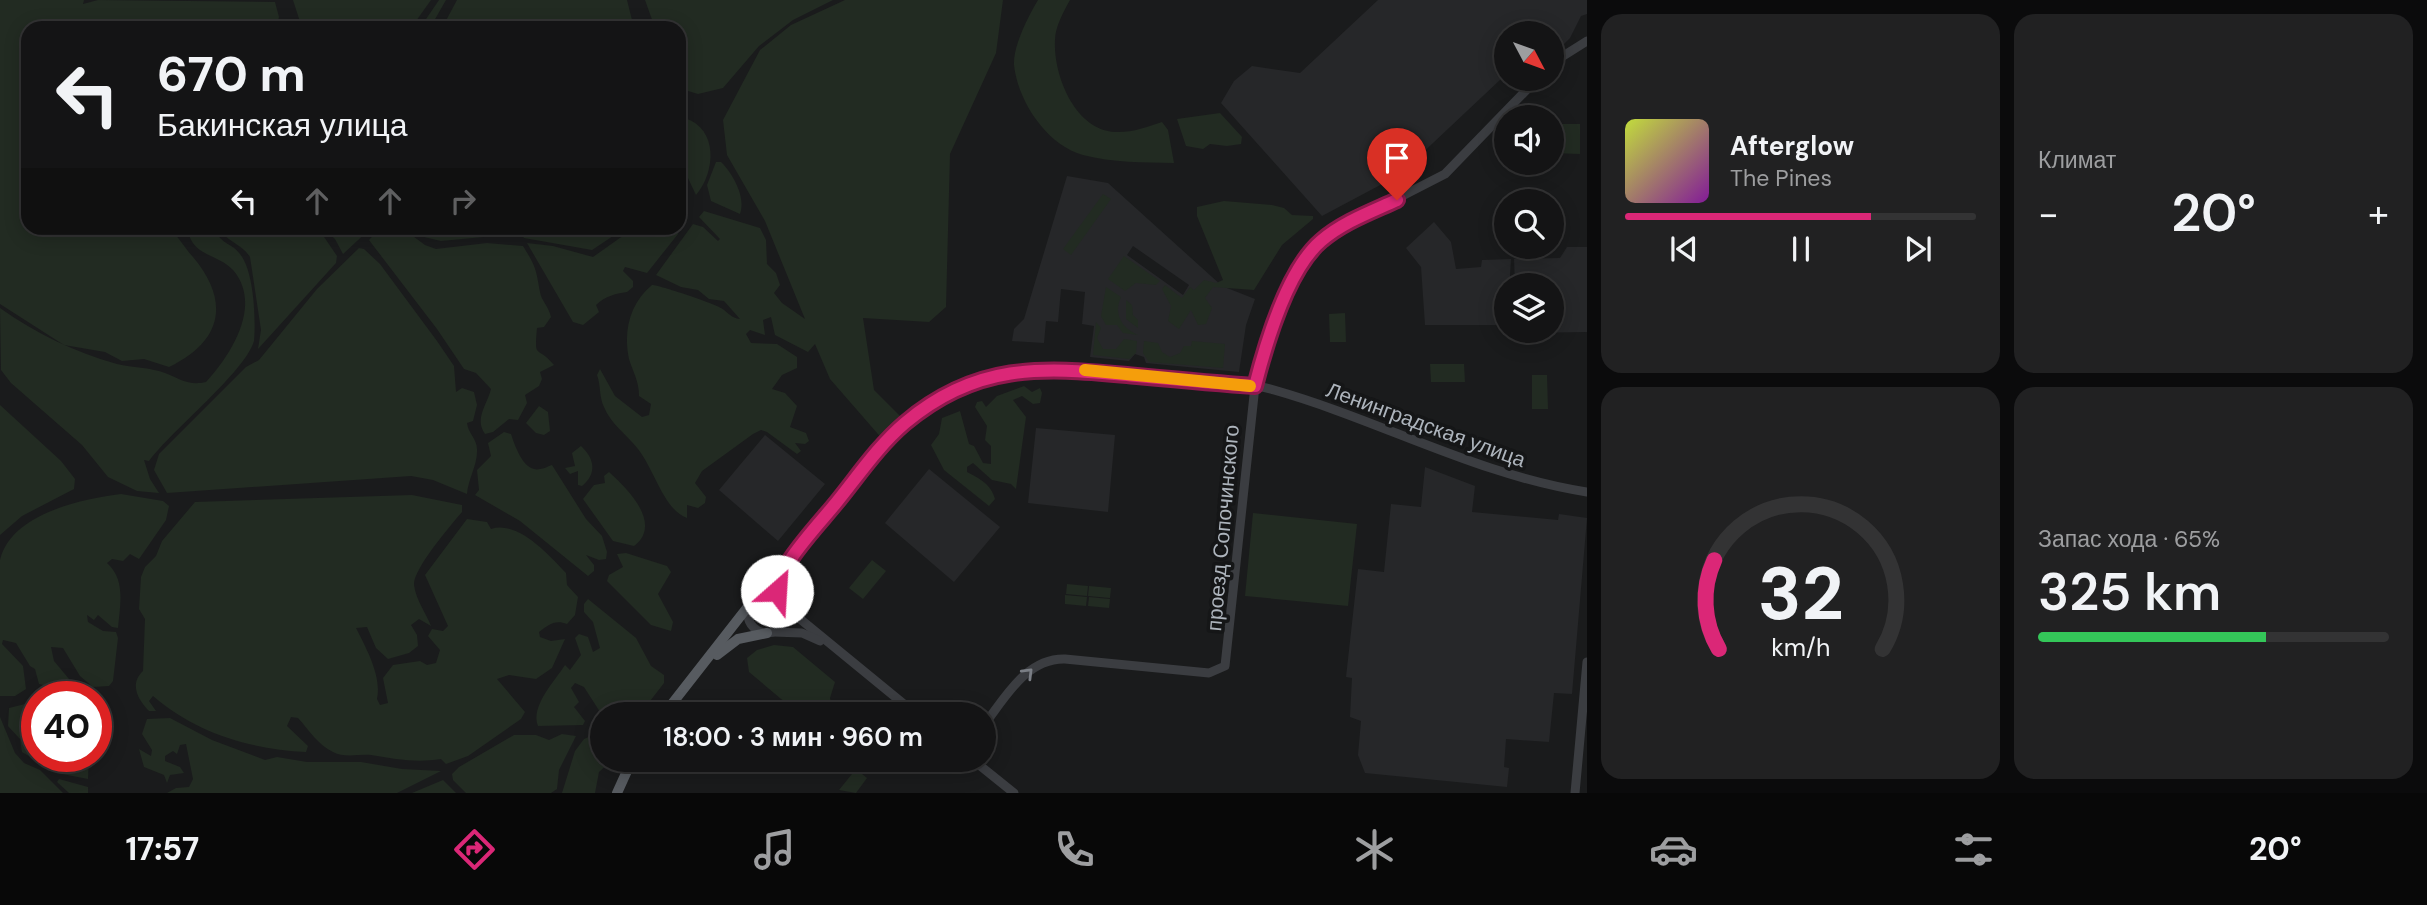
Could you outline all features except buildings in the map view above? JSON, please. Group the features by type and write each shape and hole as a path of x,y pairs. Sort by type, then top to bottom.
{"main road":[{"path":"674,702 752,601"},
{"path":"695,676 732,643 769,632"},
{"path":"617,793 627,772"}],"street":[{"path":"1564,55 1587,41"},
{"name":"проезд Сопочинского","path":"996,711 1030,670 1043,661 1065,659 1200,673 1219,671 1228,659 1255,386 1291,283 1314,247 1346,224 1438,179 1524,91"},
{"name":"Ленинградская улица","path":"810,535 883,444 906,422 953,391 995,376 1028,369 1062,368 1255,386 1283,392 1518,478 1587,492"},
{"path":"810,535 752,601 748,614 750,623 757,630 802,634 837,650"},
{"path":"769,632 785,620 783,603 777,591 779,579 810,535"},
{"path":"752,601 769,595 783,603 901,702"},
{"path":"1575,793 1587,662"},
{"path":"988,772 1014,793"}],"shaded area":[{"path":"0,0 84,0 83,4 98,0 275,2 278,21 21,21 21,235 176,235 205,273 216,304 215,319 201,345 169,367 144,359 122,361 105,352 64,345 0,304"},
{"path":"293,0 431,0 416,21 300,21"},
{"path":"439,0 446,0 434,21 425,21"},
{"path":"457,0 627,0 632,21 446,21"},
{"path":"645,0 833,0 793,20 759,46 723,88 698,94 688,91 686,93 686,21 652,21"},
{"path":"845,0 1003,0 996,53 950,154 946,307 929,322 863,318 874,390 904,420 884,441 830,379 815,344 808,352 775,335 771,317 763,320 765,335 750,330 746,334 751,343 777,344 797,357 797,368 782,375 772,389 785,393 797,406 790,427 806,433 809,441 805,444 795,443 801,451 797,454 767,432 761,430 753,434 702,471 695,483 706,497 705,503 698,508 687,505 687,518 672,507 644,457 607,413 601,399 597,375 600,369 615,396 642,417 649,415 651,404 639,396 629,359 627,338 633,309 652,285 709,303 740,319 724,301 709,299 698,290 681,287 656,275 693,224 703,227 718,241 720,239 699,217 704,211 760,228 766,240 767,264 776,273 780,285 774,293 782,303 805,319 765,221 727,155 723,120 760,50 791,25"},
{"path":"1038,0 1070,0 1056,30 1055,54 1063,84 1078,111 1088,122 1115,132 1133,131 1162,122 1168,130 1174,163 1094,158 1070,150 1046,132 1021,93 1014,65 1019,41"},
{"path":"1378,0 1587,0 1587,14 1581,16 1564,44 1564,21 1494,21 1494,86 1399,175 1322,216 1221,103 1234,81 1252,66 1300,73"},
{"path":"1220,113 1242,137 1241,144 1210,144 1203,149 1186,146 1177,119"},
{"path":"686,118 696,123 703,131 710,152 707,174 696,195 686,174"},
{"path":"1564,124 1580,124 1580,154 1564,153"},
{"path":"716,162 721,162 734,179 741,200 740,214 711,201 707,185"},
{"path":"1067,176 1108,183 1222,286 1255,299 1246,325 1239,372 1146,363 1144,357 1135,354 1129,361 1090,357 1094,326 1082,324 1085,292 1061,289 1058,322 1046,321 1044,343 1012,341 1014,329 1024,319","holes":["1133,246 1189,285 1183,295 1127,255"]},
{"path":"1103,194 1111,199 1071,255 1063,249"},
{"path":"1224,201 1272,205 1284,208 1292,215 1313,216 1313,219 1282,245 1254,290 1213,287 1205,298 1212,308 1206,324 1198,325 1191,310 1179,329 1168,321 1171,306 1162,289 1165,285 1182,298 1190,287 1194,290 1204,280 1216,283 1223,280 1197,216 1197,207"},
{"path":"1434,222 1451,242 1456,269 1481,267 1482,260 1511,259 1510,273 1494,273 1494,325 1425,325 1421,267 1406,248"},
{"path":"219,235 237,250 245,262 253,296 254,341 248,354 223,384 149,461 144,460 150,479 159,493 137,491 108,477 82,445 11,383 1,370 0,308 42,334 86,354 117,364 159,371 180,380 206,382 225,358 240,329 245,298 233,270 199,249 190,237"},
{"path":"323,235 337,256 336,263 258,349 261,330 250,257 225,236"},
{"path":"331,235 363,235 343,254"},
{"path":"374,235 411,235 436,249 487,243 523,246 535,268 541,295 551,317 544,327 537,328 537,349 554,365 540,372 542,379 539,386 525,395 527,403 518,420 509,419 493,432 485,434 481,417 491,389 476,373 464,369 369,240"},
{"path":"422,235 504,235 441,241"},
{"path":"522,235 614,235 592,250 524,238"},
{"path":"624,235 677,235 647,273 625,267 623,271 633,281 633,287 627,292 599,302 596,305 599,312 583,325 573,322 527,243 553,246 593,257"},
{"path":"1567,247 1587,247 1587,332 1564,332 1564,273 1515,273 1514,259 1564,259"},
{"path":"359,248 364,249 380,264 454,366 456,392 462,388 474,392 477,405 473,421 467,423 477,445 477,455 467,494 433,480 411,476 167,493 154,470 159,454 246,367 259,360 317,289"},
{"path":"1124,256 1160,281 1156,285 1136,283 1125,291 1108,279"},
{"path":"1106,287 1121,297 1118,309 1120,320 1138,335 1123,333 1117,325 1106,325 1101,316"},
{"path":"1126,300 1132,305 1138,328 1126,319"},
{"path":"1345,313 1346,342 1330,342 1329,314"},
{"path":"1096,322 1101,328 1097,338 1103,349 1116,349 1124,339 1137,341 1136,353 1129,359 1093,355"},
{"path":"1144,341 1158,343 1162,352 1170,357 1180,353 1184,346 1191,346 1192,341 1225,344 1223,368 1149,362 1143,353"},
{"path":"1430,364 1464,364 1465,382 1431,382"},
{"path":"1532,375 1547,375 1548,409 1532,409"},
{"path":"1024,386 1032,392 1040,388 1042,393 1040,403 1033,404 1022,396 1013,400 1026,417 1016,489 1011,484 992,480 973,463 967,467 967,472 991,489 995,499 989,506 944,470 931,445 939,434 942,418 960,411 969,444 974,446 983,463 991,464 991,446 985,440 987,426 975,407 977,402 982,401 986,407 997,396"},
{"path":"0,405 61,461 75,479 74,489 22,516 0,535"},
{"path":"539,406 548,412 550,431 544,435 536,433 526,423"},
{"path":"1036,428 1115,435 1108,512 1028,503"},
{"path":"504,432 511,434 521,458 529,467 540,469 552,465 586,519 602,536 607,552 606,559 599,560 586,555 594,565 594,571 588,576 520,521 475,495 479,490 477,470 491,456 488,443"},
{"path":"765,435 825,484 778,541 719,490"},
{"path":"581,446 589,456 592,466 590,477 582,486 578,485 578,471 570,474 565,468 575,466 572,453"},
{"path":"1425,467 1475,486 1472,512 1558,520 1559,514 1587,518 1572,694 1554,693 1549,742 1506,739 1504,767 1509,768 1507,787 1365,773 1358,755 1361,721 1350,717 1352,678 1346,677 1358,569 1384,572 1391,504 1421,507"},
{"path":"929,469 1000,527 954,582 885,523"},
{"path":"609,472 633,497 644,517 642,537 634,546 613,541 583,499 594,485 605,483 604,476"},
{"path":"121,494 163,501 169,506 166,520 139,559 130,554 123,561 112,559 107,563 119,585 118,628 112,627 98,615 94,620 87,615 88,622 103,631 116,632 118,638 113,681 86,681 63,648 51,647 54,661 71,681 38,681 35,669 30,666 16,643 3,640 2,644 23,666 25,681 21,681 21,692 15,696 0,696 0,560 7,544 33,520 87,500"},
{"path":"412,495 462,505 462,512 434,547 415,578 417,596 431,626 419,619 411,625 417,635 418,646 409,653 388,659 376,648 367,627 356,628 375,672 377,699 380,705 388,703 383,678 393,665 420,661 427,665 436,663 440,650 428,636 432,629 443,631 448,626 425,575 467,519 487,522 491,529 512,530 532,541 566,573 567,585 578,597 575,615 567,624 555,622 539,632 540,637 551,641 565,639 552,668 536,679 509,675 497,679 525,712 521,719 468,756 446,764 441,759 414,761 337,754 318,741 298,718 291,717 287,726 308,746 306,752 264,747 224,737 187,720 153,696 149,701 156,711 149,711 145,707 136,686 136,681 143,671 145,619 139,609 141,577 145,567 156,556 162,541 195,502"},
{"path":"1253,513 1357,524 1348,606 1245,596"},
{"path":"626,553 667,566 671,572 658,594 673,622 671,631 651,625 607,581 609,575 623,567 617,554"},
{"path":"872,560 886,571 863,599 849,588"},
{"path":"1067,584 1088,586 1087,596 1066,594"},
{"path":"1089,586 1111,588 1110,598 1088,596"},
{"path":"1065,595 1087,597 1086,606 1065,604"},
{"path":"1089,597 1110,599 1109,608 1088,606"},
{"path":"588,599 636,638 651,666 664,675 664,683 649,702 594,702 584,687 575,683 571,688 579,702 574,707 585,721 583,725 538,726 536,718 540,702 565,665 570,670 581,655 575,638 579,634 588,637 593,652 600,648 593,622 584,612 584,604"},
{"path":"767,604 774,607 777,614 774,621 767,624 760,621 757,614 760,607"},
{"path":"774,645 793,647 835,682 831,702 785,702 749,672 747,658 757,650"},
{"path":"21,705 21,746 20,739 8,726 9,708"},
{"path":"0,717 15,753 21,760 21,772 42,772 63,793 0,793"},
{"path":"170,718 212,740 265,760 277,757 307,762 361,762 402,769 441,771 397,793 167,793 176,788 189,787 193,779 186,744 180,745 177,754 173,751 165,756 165,761 180,767 184,773 170,775 167,783 164,775 144,767 139,749 151,756 152,750 142,734 147,719"},
{"path":"562,734 576,736 559,770 557,789 551,793 466,793 453,780 452,774 459,767 514,735 536,735 549,740"},
{"path":"590,736 590,772 599,772 595,793 562,793 575,751 584,739"},
{"path":"88,772 88,779 57,773"},
{"path":"854,772 860,772 867,778 856,793 839,790"},
{"path":"59,779 88,787 88,793 69,793 57,782"},
{"path":"443,780 456,793 412,793"}],"slow traffic":[{"path":"1085,370 1250,386"}],"route":[{"path":"777,591 779,579 810,535 883,444 906,422 953,391 995,376 1046,368 1255,386 1295,272 1301,263 1330,233 1397,200"}]}
